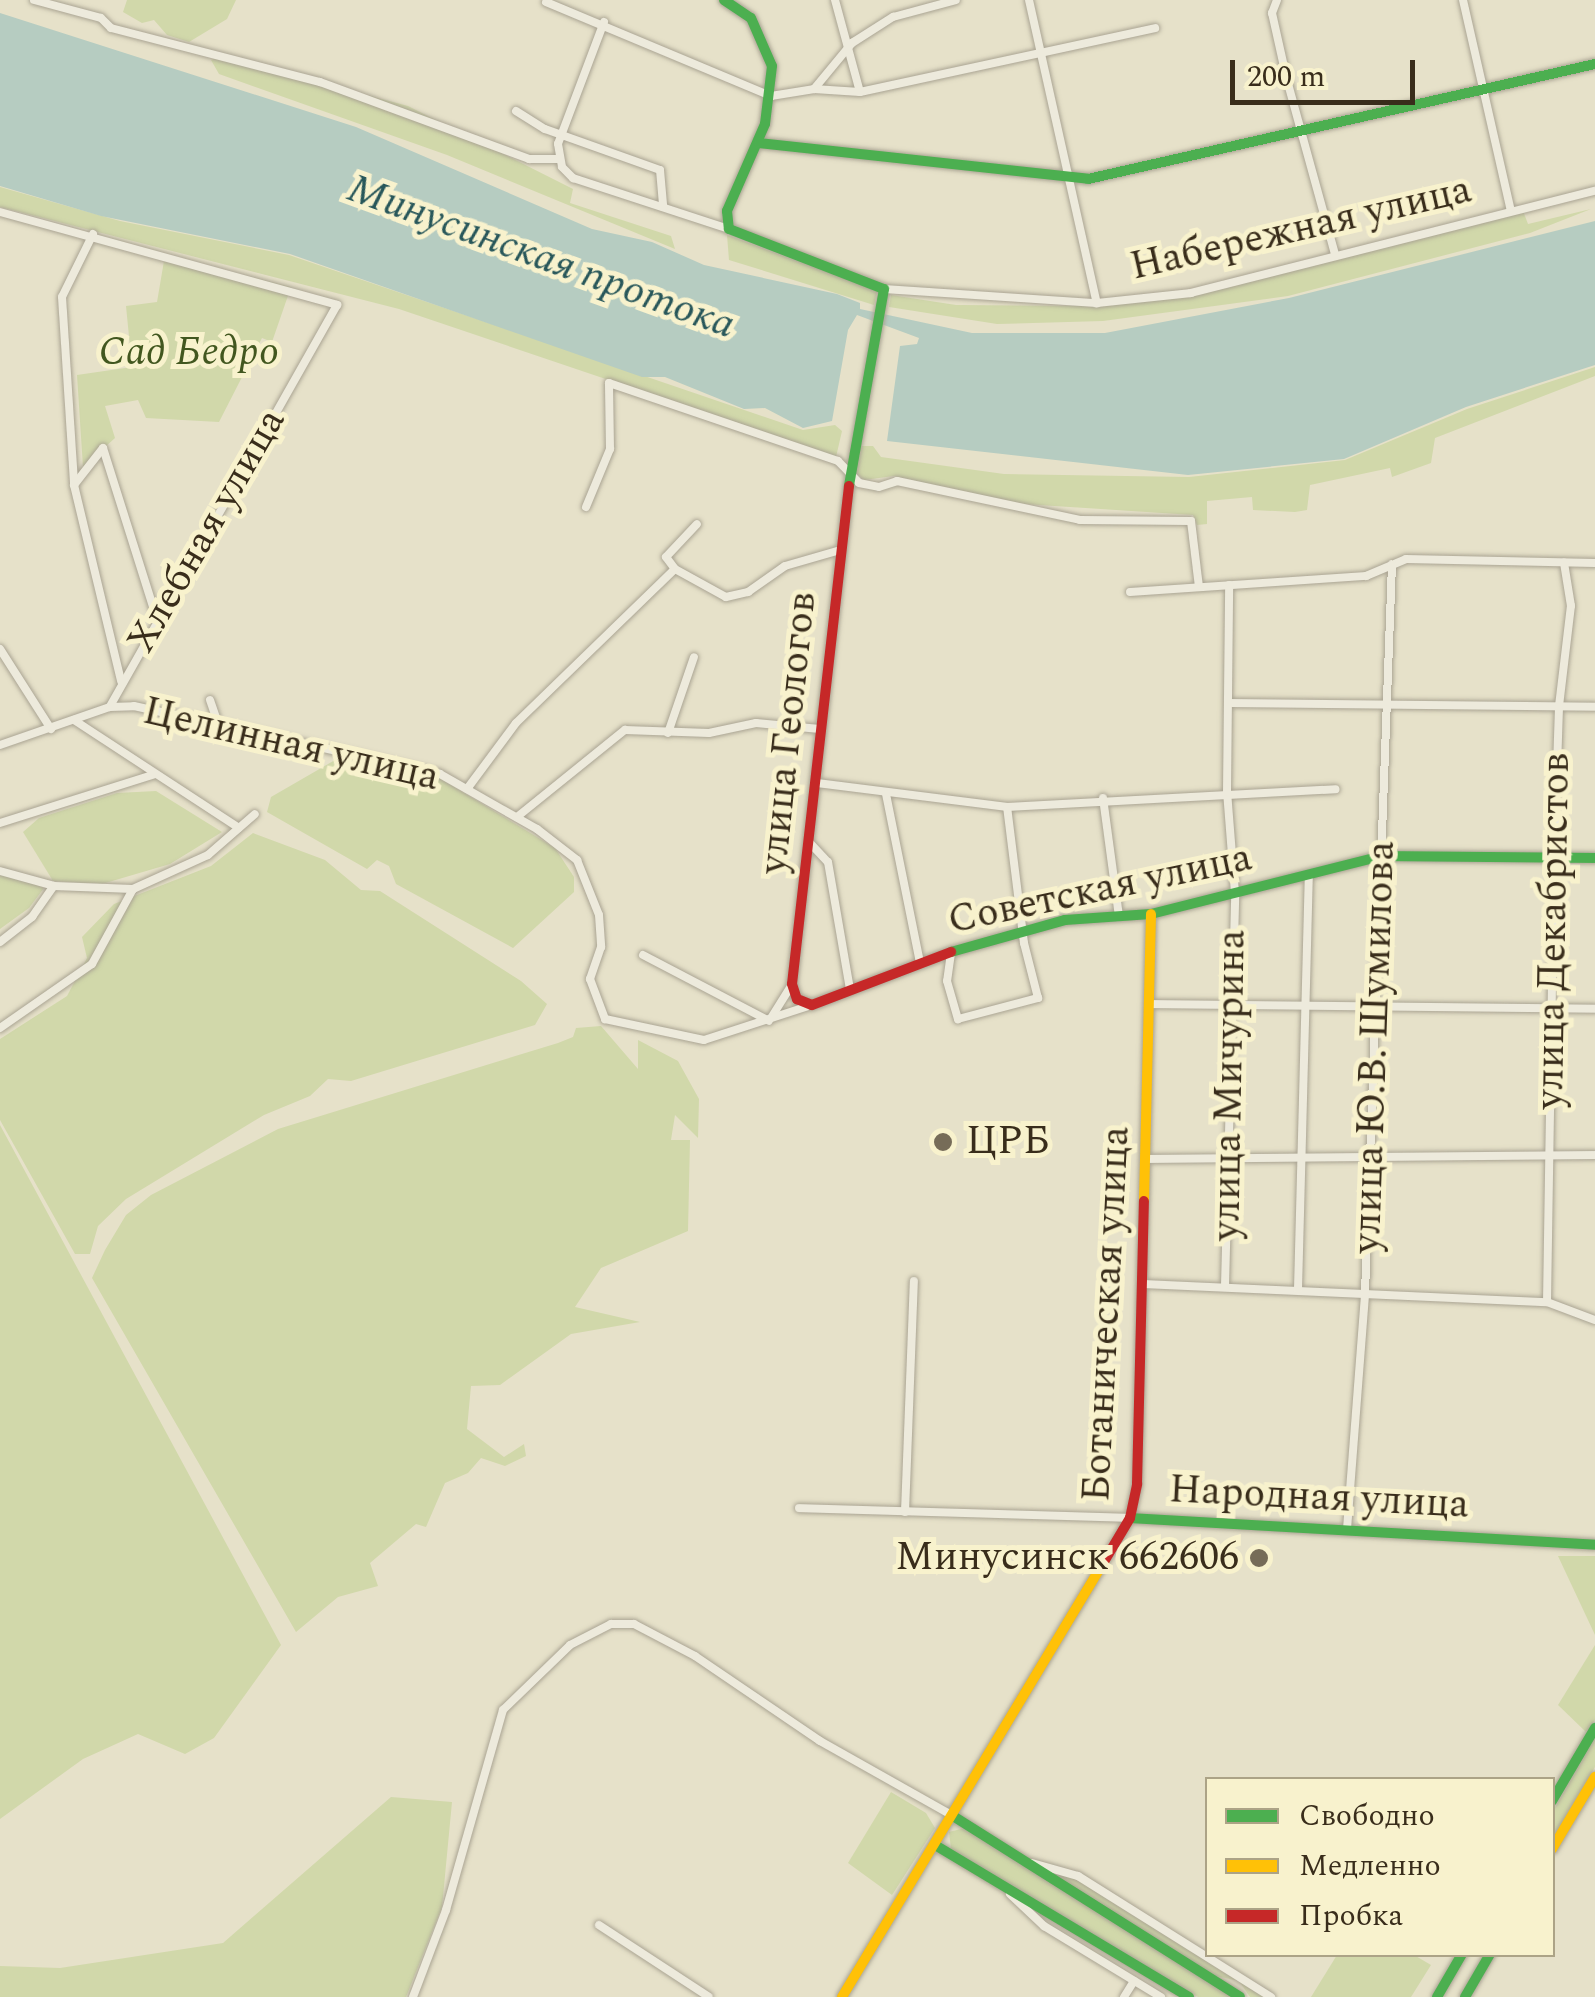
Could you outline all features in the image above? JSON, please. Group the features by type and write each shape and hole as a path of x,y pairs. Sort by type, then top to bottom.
{"street":[{"path":"34,0 320,82 529,159 559,159"},
{"path":"604,22 563,132 559,159 573,178 729,229 727,211 758,143 772,96 768,51 751,18 724,0"},
{"path":"835,0 860,92"},
{"path":"814,88 847,49 893,17 956,0"},
{"path":"1029,0 1097,303"},
{"path":"1277,0 1272,14 1335,254"},
{"path":"1463,0 1511,212"},
{"path":"546,2 604,22 772,96 814,88 860,92 1040,49 1155,28"},
{"path":"758,143 1071,180 1595,64"},
{"path":"516,111 660,170 663,206"},
{"name":"Набережная улица","path":"729,229 883,295 1097,303 1191,294 1335,254 1595,191"},
{"path":"0,212 92,234 62,297 74,485 121,681"},
{"name":"Хлебная улица","path":"92,234 337,305 121,681 110,707"},
{"name":"улица Геологов","path":"792,984 823,729 847,471 883,295"},
{"path":"586,508 610,449 609,383 838,461 869,485 897,481 1080,520 1191,521 1199,587"},
{"path":"74,485 103,448 157,619"},
{"path":"696,524 666,557 675,569 726,597 748,592 800,560 837,551"},
{"path":"1130,592 1366,576 1406,559 1595,563"},
{"name":"улица Декабристов","path":"1547,1302 1559,706 1571,606 1564,563"},
{"name":"улица Ю.В. Шумилова","path":"1347,1528 1366,1292 1392,565"},
{"path":"467,789 516,723 675,569"},
{"name":"улица Мичурина","path":"1225,1286 1235,893 1226,792 1232,702 1230,585"},
{"path":"0,649 34,692 50,728"},
{"path":"668,733 694,658"},
{"path":"210,700 218,723"},
{"path":"1232,702 1595,707"},
{"name":"Целинная улица","path":"0,745 110,707 218,723 421,769 467,789 562,846 590,885 601,948 590,979 606,1018"},
{"path":"74,720 239,828"},
{"path":"516,817 625,730 668,733 756,723 823,729"},
{"path":"0,823 155,774"},
{"path":"817,783 1007,806 1103,798 1336,789"},
{"path":"886,794 920,962"},
{"path":"1103,798 1119,917"},
{"path":"950,953 947,981 958,1019 1038,998 1007,806"},
{"path":"0,871 54,886 133,889 175,874 255,814"},
{"path":"810,843 828,862 850,990"},
{"name":"Советская улица","path":"606,1018 704,1040 769,1021 920,962 1065,920 1151,914 1382,856 1595,858"},
{"path":"1298,1289 1309,875"},
{"path":"0,942 32,918 54,886"},
{"path":"0,1028 92,964 133,889"},
{"name":"Ботаническая улица","path":"842,1997 1130,1518 1142,1284 1151,914"},
{"path":"643,956 769,1021 792,984"},
{"path":"792,984 797,999 812,1005"},
{"path":"1148,1004 1595,1009"},
{"path":"1146,1158 1595,1155"},
{"path":"905,1512 914,1280"},
{"path":"1142,1284 1547,1302 1595,1320"},
{"name":"Народная улица","path":"799,1508 1347,1528 1595,1545"},
{"path":"413,1997 446,1910 504,1710 570,1645 611,1624 634,1624 696,1656 820,1741 953,1816 1240,1997"},
{"path":"1555,1796 1595,1728"},
{"path":"1555,1844 1595,1777"},
{"path":"935,1845 1189,1997"},
{"path":"1023,1860 1078,1876 1205,1956"},
{"path":"996,1881 1044,1926 1162,1997"},
{"path":"599,1926 708,1997"},
{"path":"1207,1957 1271,1997"},
{"path":"1437,1997 1460,1957"},
{"path":"1466,1997 1488,1957"},
{"path":"1124,1997 1134,1980"}],"green space":[{"path":"127,0 236,0 227,19 189,42 167,35 154,20 142,23 123,12"},
{"path":"221,56 408,106 573,189 570,203 671,236 675,249 447,155 219,74 211,60"},
{"path":"0,187 120,221 289,255 803,430 835,425 842,431 836,457 399,309 0,207"},
{"path":"1591,209 1530,233 1288,296 1103,321 997,324 889,307 891,295 956,305 1097,306 1192,295 1523,211 1528,224"},
{"path":"727,235 877,291 874,305 729,260"},
{"name":"Сад Бедро","path":"165,255 291,287 272,342 262,338 219,422 146,418 138,400 105,406 115,438 83,467 77,375 132,367 126,306 157,302"},
{"path":"1595,367 1595,376 1435,438 1431,463 1392,477 1390,468 1310,485 1307,510 1295,512 1253,510 1252,497 1207,501 1207,524 1197,525 1193,515 1009,503 894,476 864,480 854,471 861,446 873,446 881,457 1004,474 1189,477 1345,460 1467,409"},
{"path":"335,760 436,776 555,848 574,877 574,892 513,948 396,884 389,866 377,860 367,869 267,812 271,797"},
{"path":"156,791 222,832 170,864 102,884 53,881 23,832 39,818 117,793"},
{"path":"253,833 325,860 361,890 380,891 521,981 547,1004 535,1025 351,1081 328,1079 310,1096 264,1115 126,1199 98,1226 90,1254 75,1254 0,1120 0,1039 67,996 87,958 82,937 114,904 211,866"},
{"path":"0,869 44,888 29,908 0,929"},
{"path":"601,1026 638,1069 638,1040 678,1061 699,1099 698,1138 675,1115 671,1140 690,1140 688,1231 601,1268 575,1307 640,1322 571,1334 500,1385 471,1386 467,1429 504,1457 524,1444 526,1456 505,1466 481,1458 468,1473 445,1483 426,1527 416,1524 370,1563 378,1586 338,1597 296,1632 92,1278 105,1250 126,1215 151,1195 278,1129 558,1043 573,1037 576,1028"},
{"path":"0,1125 281,1645 214,1738 185,1754 138,1734 83,1759 0,1819"},
{"path":"1558,1556 1595,1556 1595,1635"},
{"path":"1595,1645 1595,1720 1586,1732 1558,1705"},
{"path":"1595,1738 1595,1767 1555,1835 1555,1808"},
{"path":"891,1792 926,1813 935,1828 892,1895 848,1863"},
{"path":"391,1797 452,1802 442,1907 406,1997 0,1997 0,1966 60,1968 223,1943"},
{"path":"965,1828 1235,1997 1198,1997 951,1849 949,1832"},
{"path":"1044,1867 1067,1873 1267,1997 1250,1997 1239,1981 1216,1976"},
{"path":"1336,1957 1417,1957 1431,1965 1411,1997 1311,1997"}],"water":[{"name":"Минусинская протока","path":"0,13 356,127 592,229 652,242 704,265 837,294 860,303 860,309 972,333 1105,333 1289,298 1595,221 1595,365 1466,407 1344,459 1188,475 887,441 900,346 917,344 919,338 857,315 848,330 832,421 803,428 765,408 744,409 665,377 642,377 290,254 101,216 0,186"}],"traffic: fast":[{"path":"724,0 751,18 772,66 765,124 727,211 729,229 884,289 849,486"},
{"path":"759,143 1088,179 1595,64"},
{"path":"951,952 1065,920 1151,914 1382,856 1595,858"},
{"path":"1130,1518 1595,1545"},
{"path":"1555,1796 1595,1728"},
{"path":"953,1816 1240,1997"},
{"path":"935,1845 1189,1997"},
{"path":"1437,1997 1460,1957"},
{"path":"1465,1997 1488,1957"}],"traffic: slow":[{"path":"1144,1201 1151,914"},
{"path":"842,1997 1105,1560"},
{"path":"1555,1844 1595,1777"}],"traffic: jam":[{"path":"849,486 792,984 797,999 812,1005 951,952"},
{"path":"1105,1560 1130,1518 1137,1484 1144,1201"}],"place":[{"name":"ЦРБ","path":"943,1142"},
{"name":"Минусинск 662606","path":"1259,1558"}]}
